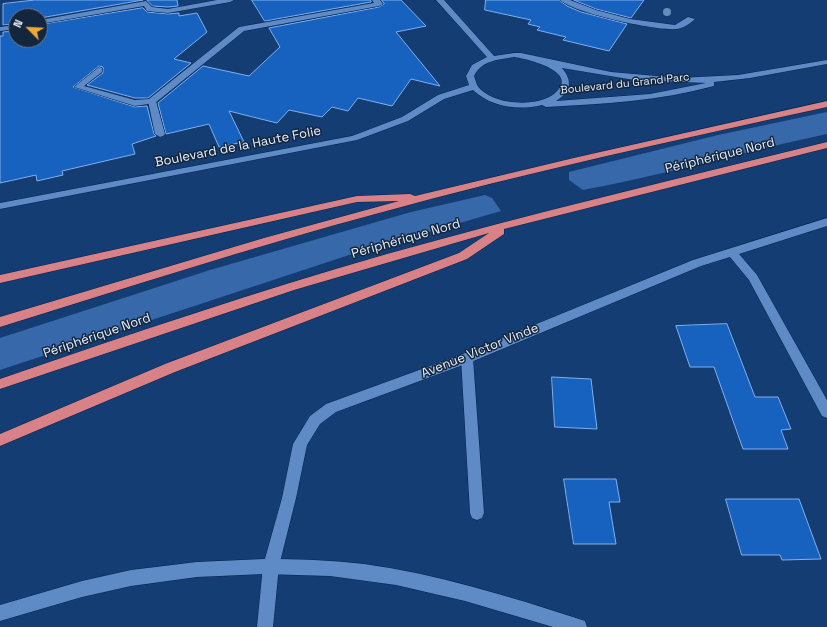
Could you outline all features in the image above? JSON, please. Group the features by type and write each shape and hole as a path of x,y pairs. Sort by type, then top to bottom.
{"highway":[{"name":"Périphérique Nord","path":"0,322 215,257 427,197 599,154 827,104"},
{"name":"Périphérique Nord","path":"0,384 217,311 387,258 508,225 827,145"},
{"path":"0,279 358,199 427,197"},
{"path":"0,440 170,368 463,256 508,225"}],"street":[{"path":"48,20 146,2 150,9 168,11 230,0"},
{"path":"99,70 78,87 135,103 152,101 242,29 379,4 376,0"},
{"path":"440,0 492,58 483,61 472,70 470,82 479,93 495,101 525,105 553,99 563,90 565,85 562,74 558,69 544,61"},
{"path":"564,0 593,12 630,21 676,27 692,19"},
{"name":"Boulevard du Grand Parc","path":"492,58 514,55 585,71 627,77 689,80 726,79 827,62"},
{"name":"Boulevard du Grand Parc","path":"525,105 596,101 672,93 698,88 726,79"},
{"name":"Boulevard de la Haute Folie","path":"0,206 354,138 405,119 441,97 473,87"},
{"path":"152,101 160,134"},
{"name":"Avenue Victor Vinde","path":"265,627 269,602 271,566 290,498 300,444 315,420 331,408 467,358 730,251 827,222"},
{"path":"730,251 753,278 827,412"},
{"path":"467,358 477,512"},
{"path":"0,613 68,593 130,578 189,570 271,566 359,572 396,577 486,599 579,627"}],"shaded area":[{"path":"827,112 827,134 583,190 569,180 569,172 718,135"},
{"path":"485,195 492,198 501,211 349,255 0,370 0,338 210,270 411,212"}],"building":[{"path":"35,0 143,0 48,17 48,8 8,8 8,25 3,25 3,4"},
{"path":"147,0 177,0 178,6 153,6"},
{"path":"252,0 371,0 371,2 265,21"},
{"path":"382,0 401,0 426,26 396,32 440,86 411,79 392,106 358,98 348,111 332,107 322,117 289,110 277,123 229,111 244,142 219,147 209,124 166,134 158,103 203,66 249,76 280,47 269,28 379,7 384,4"},
{"path":"486,0 559,0 567,6 581,12 627,24 609,51 563,40 566,37 537,30 540,27 528,24 531,20 485,10"},
{"path":"574,0 644,0 631,18 596,9"},
{"path":"143,8 147,12 168,14 179,13 179,16 197,13 207,32 174,59 191,63 148,98 135,98 87,85 103,73 103,67 99,66 73,87 135,107 147,106 154,134 156,136 132,144 135,154 62,171 63,175 37,181 36,175 0,183 0,36 3,36 3,32 8,32 8,48 48,48 48,24"},
{"path":"727,324 755,397 778,397 791,429 781,430 788,449 743,449 714,367 690,367 676,326"},
{"path":"552,377 591,379 597,429 555,427"},
{"path":"564,479 616,479 620,502 609,502 616,544 574,544"},
{"path":"726,499 799,499 821,559 782,560 780,555 742,555"}]}
